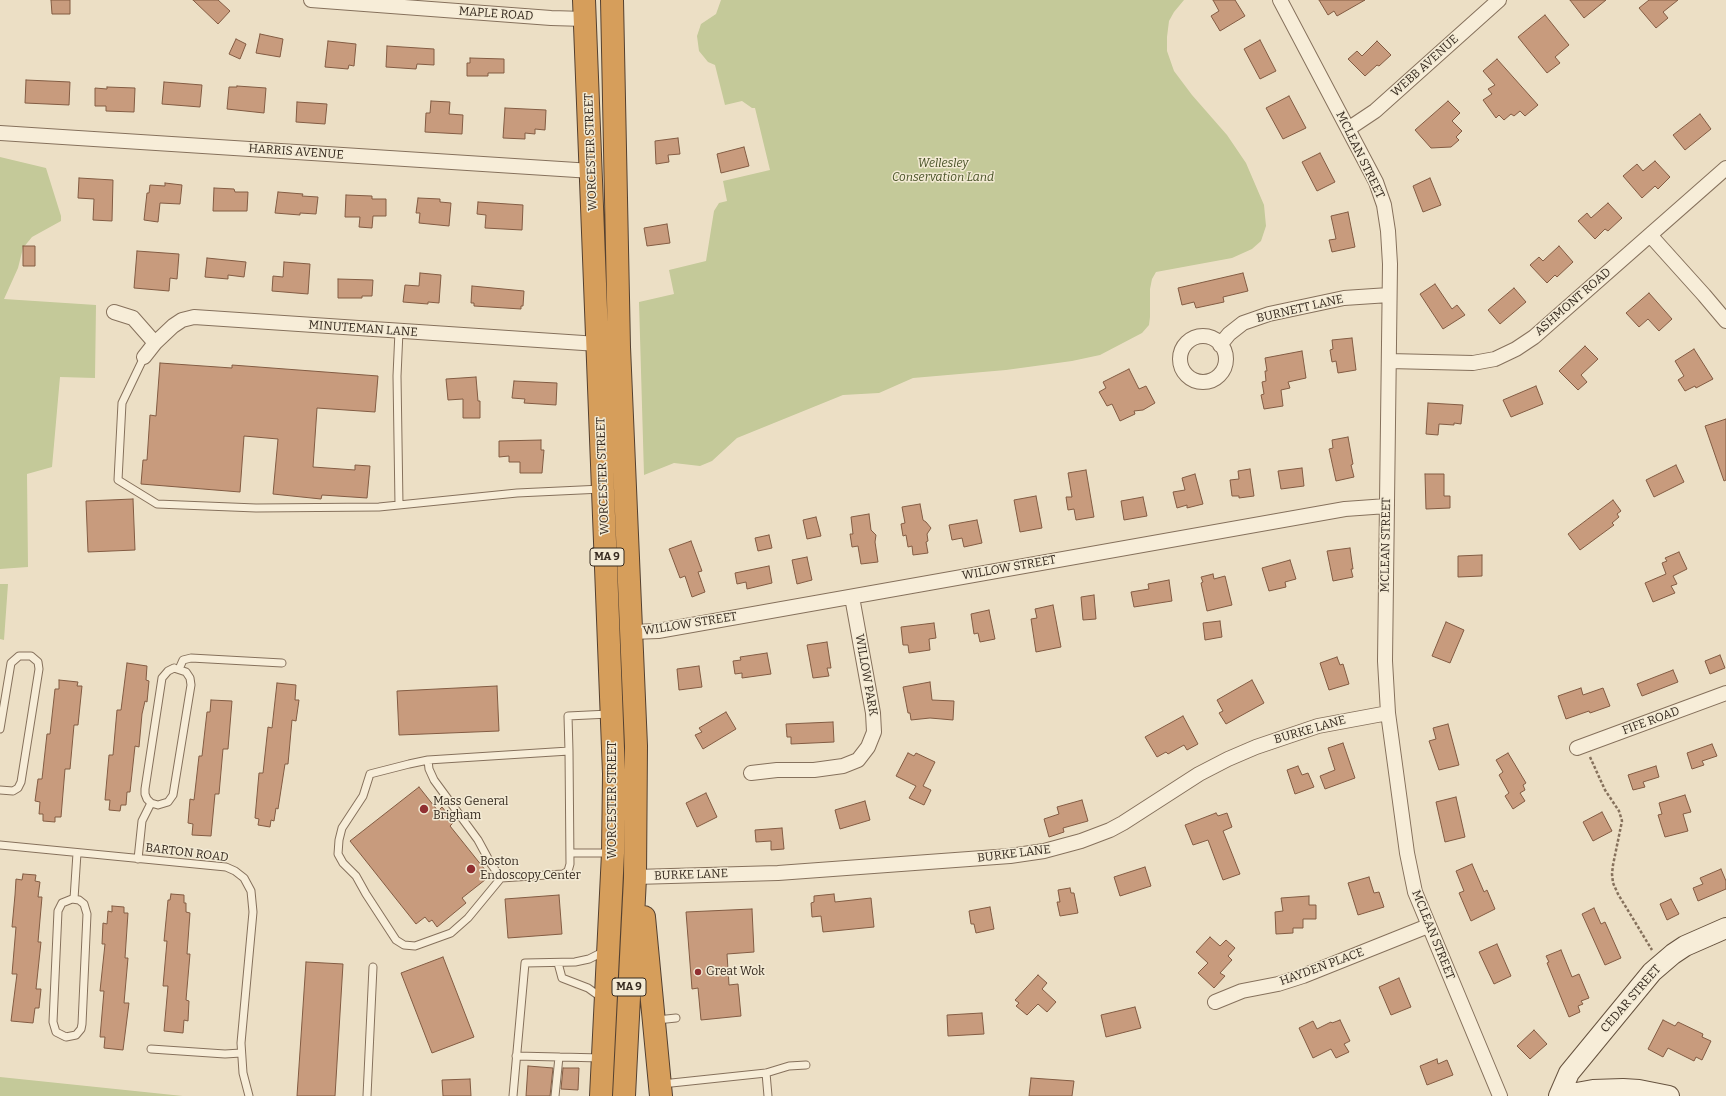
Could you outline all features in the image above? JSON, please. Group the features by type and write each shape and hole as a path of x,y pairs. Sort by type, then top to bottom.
{"highway":[{"name":"WORCESTER STREET","path":"612,0 619,347 636,746 635,877 624,1096"},
{"name":"WORCESTER STREET","path":"585,9 613,714 613,853 609,949 600,1091"},
{"path":"635,877 645,921 660,1090"}],"street":[{"name":"MAPLE ROAD","path":"311,0 551,18 585,9"},
{"name":"MCLEAN STREET","path":"1280,0 1376,182 1384,205 1388,239 1389,295 1385,660 1388,713 1409,867 1415,892 1500,1096"},
{"name":"WEBB AVENUE","path":"1348,129 1375,111 1499,0"},
{"name":"HARRIS AVENUE","path":"0,133 592,171"},
{"name":"ASHMONT ROAD","path":"1389,361 1473,363 1495,359 1506,354 1534,337 1726,168"},
{"path":"1650,235 1726,322"},
{"name":"BURNETT LANE","path":"1220,345 1229,334 1243,323 1269,314 1350,298 1389,295"},
{"path":"114,312 133,318 155,343"},
{"name":"MINUTEMAN LANE","path":"144,357 155,343 173,326 182,320 194,317 598,344"},
{"name":"WILLOW STREET","path":"632,632 658,631 1337,510 1355,507 1387,506"},
{"name":"WILLOW PARK","path":"751,773 777,770 814,770 843,766 858,760 868,747 874,732 873,713 852,597"},
{"name":"FIFE ROAD","path":"1581,747 1726,694"},
{"name":"BURKE LANE","path":"635,877 778,873 1010,856 1044,851 1096,836 1123,823 1199,774 1256,747 1318,726 1388,713"},
{"name":"HAYDEN PLACE","path":"1215,1002 1242,991 1290,981 1428,926"},
{"name":"CEDAR STREET","path":"1560,1096 1569,1073 1660,964 1692,942 1726,928"},
{"path":"1560,1096 1592,1090 1623,1089 1643,1090 1669,1096"}],"lane":[{"path":"399,505 397,376 400,331"},
{"path":"144,357 122,403 118,480 157,504 256,508 378,507 517,493 604,488"},
{"path":"0,729 11,663 19,656 31,656 38,662 40,669 21,782 18,788 13,791 7,792 0,790"},
{"path":"179,669 182,662 189,658 282,663"},
{"path":"179,669 189,674 191,683 174,793 171,800 165,804 158,805 151,803 146,798 144,790 162,678 169,670 179,669"},
{"path":"569,751 428,760 370,774 363,796 348,817 340,834 338,849 340,858 356,876 396,940 404,945 418,946 456,930 471,915 501,878 566,873 570,868 569,751 568,716 613,714"},
{"path":"428,760 429,768 434,780 478,840 491,864 501,878"},
{"path":"138,859 142,821 151,803"},
{"name":"BARTON ROAD","path":"0,845 226,867 239,873 248,883 252,896 253,912 241,1043 243,1073 249,1096"},
{"path":"74,899 77,853"},
{"path":"570,854 613,853"},
{"path":"74,899 84,904 87,912 82,1024 81,1029 76,1034 66,1037 58,1034 53,1026 58,912 62,903 67,900 74,899"},
{"path":"513,1096 525,963 558,963 584,960 609,949"},
{"path":"558,963 562,978 588,988 606,1001"},
{"path":"367,1096 373,967"},
{"path":"653,1020 676,1018"},
{"path":"151,1048 241,1054"},
{"path":"516,1056 603,1058"},
{"path":"555,1096 559,1057"},
{"path":"660,1090 766,1073 789,1066 806,1065"},
{"path":"766,1073 768,1096"}],"path":[{"path":"1581,747 1605,790 1620,811 1622,821 1613,865 1613,883 1660,964"}],"green space":[{"name":"Wellesley Conservation Land","path":"721,0 1184,0 1169,21 1167,51 1174,71 1192,95 1227,135 1246,163 1264,205 1266,226 1261,241 1252,249 1232,258 1156,272 1152,279 1150,289 1149,325 1142,333 1100,355 1072,361 1006,370 913,378 879,393 843,395 737,438 712,461 700,466 674,463 644,475 639,302 674,294 669,270 706,261 714,211 719,203 727,201 723,181 770,170 755,108 752,108 742,101 725,105 715,65 708,62 699,51 697,36 701,24 716,14"},
{"path":"0,157 46,168 61,216 61,221 32,237 23,248 18,268 4,299 96,305 95,378 60,377 52,467 27,474 28,567 0,569"},
{"path":"0,584 8,584 4,640 0,639"},
{"path":"0,1077 183,1096 0,1096"}],"building":[{"path":"51,0 70,0 70,14 52,14"},
{"path":"193,0 218,0 230,11 218,24"},
{"path":"1213,0 1235,0 1245,16 1220,31 1211,16 1219,11"},
{"path":"1319,0 1365,0 1337,16 1334,11 1328,15"},
{"path":"1570,0 1606,0 1584,18"},
{"path":"1649,0 1678,0 1663,12 1668,18 1656,28 1639,8"},
{"path":"1545,15 1569,45 1555,57 1560,63 1547,73 1518,37"},
{"path":"260,34 283,39 280,57 256,53"},
{"path":"236,39 246,44 240,59 229,54"},
{"path":"1260,40 1276,71 1260,79 1244,49"},
{"path":"328,41 356,44 354,66 349,65 348,69 325,67"},
{"path":"1377,41 1391,55 1365,76 1348,59 1357,51 1362,56"},
{"path":"387,46 434,49 434,65 417,64 416,69 386,67"},
{"path":"470,58 504,59 504,73 488,73 488,76 467,76 467,63 470,63"},
{"path":"1497,59 1538,105 1525,116 1520,111 1514,116 1511,114 1504,120 1499,115 1496,118 1483,100 1492,94 1488,89 1495,85 1483,71"},
{"path":"26,80 70,82 69,105 25,103"},
{"path":"164,82 202,85 200,107 162,104"},
{"path":"237,86 266,88 264,113 227,109 229,87"},
{"path":"107,87 135,88 134,112 106,111 106,106 95,106 95,88 107,89"},
{"path":"1289,96 1306,128 1283,139 1266,108"},
{"path":"431,101 450,102 449,114 463,115 462,134 425,132 426,113 430,113"},
{"path":"1448,101 1460,113 1452,121 1462,131 1456,137 1459,140 1451,147 1431,148 1415,130"},
{"path":"297,102 327,104 325,124 296,122"},
{"path":"505,108 546,110 545,130 535,129 535,134 525,133 525,139 503,138"},
{"path":"1700,114 1711,129 1685,150 1673,135"},
{"path":"678,138 680,154 668,155 669,162 656,164 655,141"},
{"path":"744,147 749,166 721,173 717,154"},
{"path":"1320,153 1335,182 1317,191 1302,162"},
{"path":"1655,161 1670,177 1658,189 1655,186 1642,198 1623,176 1637,164 1643,171"},
{"path":"79,178 113,180 112,221 93,220 94,199 78,198"},
{"path":"1430,178 1441,205 1423,212 1413,186"},
{"path":"165,183 182,185 180,204 160,203 158,222 144,220 147,193 149,193 150,185 165,186"},
{"path":"214,188 234,189 235,192 248,192 247,211 213,211"},
{"path":"278,192 318,197 316,214 300,213 300,215 275,213"},
{"path":"346,195 372,196 372,199 386,199 386,216 373,216 372,228 359,227 360,217 345,217"},
{"path":"418,198 440,199 440,202 451,203 449,226 419,223 420,213 416,213"},
{"path":"478,202 523,205 522,230 485,228 486,215 477,214"},
{"path":"1608,203 1622,218 1608,231 1605,229 1595,239 1578,221 1587,213 1591,218"},
{"path":"1348,212 1355,247 1332,252 1329,240 1336,239 1331,216"},
{"path":"667,224 670,243 647,246 644,228"},
{"path":"23,246 35,246 35,266 23,266"},
{"path":"1559,246 1573,262 1557,277 1555,275 1547,283 1530,265 1539,257 1543,261"},
{"path":"137,251 179,254 177,279 170,278 169,291 134,288"},
{"path":"207,258 246,262 244,277 228,275 228,279 205,277"},
{"path":"284,262 310,264 308,294 272,291 273,276 283,277"},
{"path":"420,273 441,275 439,303 428,302 428,304 403,302 405,285 419,286"},
{"path":"1243,273 1248,291 1223,297 1224,302 1196,308 1194,302 1182,305 1178,288"},
{"path":"338,279 373,280 372,296 362,296 362,298 338,298"},
{"path":"1435,284 1452,309 1457,305 1465,315 1443,329 1420,294"},
{"path":"472,286 524,291 523,306 521,306 521,309 474,306 474,303 471,303"},
{"path":"1514,288 1526,302 1500,324 1488,310"},
{"path":"1649,293 1672,319 1659,331 1648,319 1639,327 1626,313"},
{"path":"1352,338 1356,370 1338,373 1336,361 1332,362 1330,350 1333,349 1332,340"},
{"path":"1585,346 1598,359 1581,375 1587,382 1578,390 1559,371"},
{"path":"1694,349 1713,379 1696,388 1695,386 1685,391 1678,380 1684,376 1675,361"},
{"path":"1302,351 1306,378 1288,382 1290,388 1281,390 1283,406 1264,409 1261,395 1264,394 1262,382 1266,381 1265,371 1267,371 1265,358"},
{"path":"160,363 232,368 232,365 378,376 375,412 317,408 313,467 355,470 355,465 370,466 367,498 322,495 321,499 273,494 278,439 244,436 240,492 141,484 143,460 147,460 150,415 156,416"},
{"path":"1129,369 1139,389 1146,386 1155,403 1143,410 1134,411 1135,414 1120,421 1112,404 1107,406 1099,392 1106,388 1103,382"},
{"path":"476,377 478,401 480,401 480,418 463,418 463,399 448,400 446,379"},
{"path":"514,381 557,383 556,405 524,403 525,399 512,398"},
{"path":"1536,386 1543,404 1511,417 1503,400"},
{"path":"1428,403 1463,405 1461,424 1439,424 1438,435 1426,434"},
{"path":"1726,419 1726,480 1724,481 1705,426"},
{"path":"1348,437 1354,477 1336,481 1329,449 1333,448 1332,440"},
{"path":"541,440 541,450 544,450 542,473 520,473 520,462 509,462 509,456 499,457 499,441"},
{"path":"1676,465 1684,482 1654,497 1646,480"},
{"path":"1302,468 1304,486 1281,489 1278,471"},
{"path":"1250,469 1254,496 1239,498 1239,496 1232,496 1230,480 1239,479 1238,471"},
{"path":"1086,470 1094,517 1076,520 1074,509 1068,510 1066,497 1072,497 1068,473"},
{"path":"1195,474 1203,504 1187,508 1187,505 1177,508 1173,492 1185,490 1182,478"},
{"path":"1425,474 1444,474 1444,496 1450,496 1450,508 1426,509"},
{"path":"1036,496 1042,528 1020,532 1014,500"},
{"path":"1143,497 1147,516 1124,520 1121,501"},
{"path":"133,499 135,550 88,552 86,501"},
{"path":"1613,500 1621,511 1617,514 1619,517 1612,523 1614,525 1580,550 1568,534"},
{"path":"920,504 923,520 931,528 927,534 928,541 926,542 928,553 913,555 912,546 908,547 906,535 903,536 901,524 905,523 902,507"},
{"path":"869,514 871,530 876,535 875,542 878,562 861,564 858,546 852,547 850,534 853,534 851,517"},
{"path":"816,517 821,536 807,539 803,520"},
{"path":"977,520 982,543 964,547 962,538 952,540 949,525"},
{"path":"769,535 772,548 758,551 755,538"},
{"path":"691,541 702,571 698,572 705,592 692,597 685,576 680,578 669,549"},
{"path":"1350,548 1353,577 1333,581 1327,551"},
{"path":"1679,552 1687,569 1673,576 1677,584 1671,586 1675,593 1653,602 1645,583 1666,574 1662,563 1667,561 1665,558"},
{"path":"1482,555 1482,576 1458,577 1458,556"},
{"path":"807,557 812,580 797,584 792,560"},
{"path":"1290,560 1296,579 1285,582 1286,587 1269,591 1262,568"},
{"path":"769,566 772,583 747,589 746,582 737,584 735,573"},
{"path":"1213,574 1214,579 1225,576 1232,605 1207,611 1201,577"},
{"path":"1169,580 1172,601 1134,607 1131,592 1149,589 1148,584"},
{"path":"1094,595 1096,619 1083,620 1081,597"},
{"path":"1053,605 1061,647 1036,652 1031,619 1037,618 1035,609"},
{"path":"989,610 995,639 980,642 978,633 974,634 971,614"},
{"path":"1220,621 1222,637 1205,640 1203,623"},
{"path":"1446,622 1464,630 1450,663 1432,656"},
{"path":"934,623 936,638 929,639 930,650 909,653 908,645 903,645 901,627"},
{"path":"827,642 831,668 827,668 829,676 813,678 807,645"},
{"path":"767,653 771,674 742,678 742,673 735,674 733,661 741,660 740,657"},
{"path":"1720,655 1725,668 1710,674 1705,661"},
{"path":"1337,657 1340,665 1343,664 1349,684 1329,690 1320,663"},
{"path":"127,663 147,666 146,680 149,681 147,702 145,701 142,714 139,747 135,746 130,792 127,792 126,805 121,805 120,811 109,810 110,800 105,800 109,755 113,755 117,710 121,710"},
{"path":"699,666 702,687 679,690 677,669"},
{"path":"1673,670 1678,682 1642,696 1637,684"},
{"path":"59,680 78,682 77,686 82,686 78,725 74,725 70,769 65,769 61,817 55,817 55,822 43,821 43,814 39,814 40,802 35,801 38,779 42,779 47,734 50,734 55,689 59,689"},
{"path":"1252,680 1264,703 1226,724 1219,713 1223,711 1217,700"},
{"path":"930,682 932,700 954,701 953,720 930,718 911,720 910,713 908,713 903,687"},
{"path":"277,683 296,685 295,700 299,700 296,721 292,720 288,764 285,764 278,809 276,808 274,821 271,820 270,827 258,825 259,819 255,818 259,773 263,773 268,727 272,728"},
{"path":"497,686 499,731 399,735 397,691"},
{"path":"1581,688 1583,695 1603,688 1610,706 1566,719 1558,696"},
{"path":"211,700 232,701 228,749 223,749 219,794 215,794 211,836 192,835 193,824 188,823 190,799 194,800 199,756 202,756 207,712 210,712"},
{"path":"726,712 736,729 703,749 695,735 702,732 699,728"},
{"path":"1183,716 1198,744 1187,750 1184,745 1168,754 1166,752 1157,757 1145,737"},
{"path":"833,722 834,742 791,744 791,737 787,737 786,724"},
{"path":"1448,724 1459,765 1439,770 1429,741 1436,739 1433,728"},
{"path":"1343,743 1355,778 1325,789 1320,776 1335,770 1328,748"},
{"path":"1712,744 1717,756 1702,761 1704,765 1692,769 1687,753"},
{"path":"908,753 914,756 916,753 935,762 923,786 931,790 924,805 909,798 916,786 896,776"},
{"path":"1508,753 1526,783 1523,785 1525,790 1520,793 1525,801 1513,809 1505,796 1509,793 1499,775 1503,772 1496,760"},
{"path":"1298,766 1302,775 1308,773 1314,787 1295,794 1287,770"},
{"path":"1656,766 1659,777 1643,782 1645,787 1633,790 1628,775"},
{"path":"419,787 438,811 442,807 454,822 450,826 490,876 462,898 466,903 437,927 432,920 429,922 425,917 416,924 350,841"},
{"path":"706,793 717,817 697,827 686,803"},
{"path":"1685,795 1691,812 1683,814 1688,831 1665,837 1658,815 1662,814 1659,803"},
{"path":"1456,797 1465,837 1445,842 1436,802"},
{"path":"1082,800 1088,821 1063,828 1064,832 1049,837 1044,819 1059,814 1057,807"},
{"path":"865,801 870,820 840,829 835,810"},
{"path":"1602,812 1612,831 1593,841 1583,822"},
{"path":"1216,813 1218,816 1227,813 1232,827 1223,831 1240,874 1223,880 1208,840 1193,845 1185,825"},
{"path":"782,828 784,849 771,850 771,841 756,842 755,830"},
{"path":"1472,864 1484,892 1487,890 1495,909 1471,921 1459,893 1464,891 1456,871"},
{"path":"1145,867 1151,886 1120,896 1114,877"},
{"path":"1721,869 1726,881 1726,889 1698,901 1693,888 1703,884 1700,878"},
{"path":"23,874 36,875 35,881 40,882 38,897 42,897 38,942 41,942 36,989 41,989 39,1008 35,1008 33,1023 11,1021 17,974 12,974 16,927 12,927 16,879 22,880"},
{"path":"1369,877 1374,893 1379,892 1384,907 1358,915 1348,883"},
{"path":"1070,888 1071,893 1074,893 1078,913 1060,916 1057,902 1060,902 1058,890"},
{"path":"171,894 184,895 186,912 190,913 187,954 190,954 186,1000 189,1001 188,1021 184,1020 183,1033 164,1031 168,986 163,986 167,941 164,941 168,900 170,900"},
{"path":"834,894 835,902 871,898 874,927 823,932 821,916 812,917 811,903 814,902 814,896"},
{"path":"559,895 562,934 508,938 505,899"},
{"path":"1309,896 1309,905 1316,905 1316,919 1303,919 1303,928 1293,928 1293,933 1276,934 1275,912 1283,911 1281,898"},
{"path":"1671,899 1679,914 1667,920 1660,904"},
{"path":"112,906 124,907 124,913 128,913 125,958 128,958 124,1003 129,1003 123,1050 104,1048 105,1037 100,1037 104,991 100,991 105,944 102,944 103,923 107,924 108,911 112,912"},
{"path":"990,907 994,929 976,933 974,924 971,924 969,911"},
{"path":"1594,908 1601,924 1605,922 1621,958 1605,965 1582,914"},
{"path":"752,909 754,952 727,954 729,985 738,984 741,1016 701,1020 698,988 692,989 686,912"},
{"path":"1210,937 1220,946 1226,940 1235,948 1228,956 1232,960 1220,973 1225,976 1214,988 1198,973 1208,963 1196,952"},
{"path":"1497,944 1511,976 1494,984 1479,952"},
{"path":"1561,950 1572,977 1579,974 1589,998 1581,1001 1583,1004 1578,1006 1580,1012 1569,1017 1547,963 1549,962 1546,956"},
{"path":"443,957 474,1037 432,1053 401,973"},
{"path":"306,962 343,964 335,1096 297,1096"},
{"path":"1038,975 1047,983 1042,989 1056,1002 1047,1012 1038,1004 1027,1015 1016,1006 1019,1003 1015,1000"},
{"path":"1399,978 1411,1007 1391,1015 1379,987"},
{"path":"1135,1007 1141,1028 1106,1037 1101,1015"},
{"path":"982,1013 984,1034 948,1036 947,1015"},
{"path":"1340,1020 1350,1041 1344,1044 1349,1052 1336,1058 1331,1049 1313,1058 1299,1028 1313,1021 1317,1029 1331,1022"},
{"path":"1663,1020 1675,1026 1678,1022 1703,1034 1702,1037 1711,1041 1702,1060 1696,1057 1694,1061 1668,1048 1663,1057 1648,1049"},
{"path":"1534,1030 1547,1044 1530,1059 1517,1046"},
{"path":"1437,1059 1438,1064 1447,1060 1453,1075 1427,1085 1420,1066"},
{"path":"528,1066 553,1068 550,1096 526,1096"},
{"path":"563,1068 579,1068 578,1090 561,1089"},
{"path":"1031,1078 1074,1081 1072,1096 1029,1096"},
{"path":"470,1079 471,1096 443,1096 442,1080"}],"place":[{"name":"Mass General Brigham","path":"424,809"},
{"name":"Boston Endoscopy Center","path":"471,869"},
{"name":"Great Wok","path":"698,972"}]}
